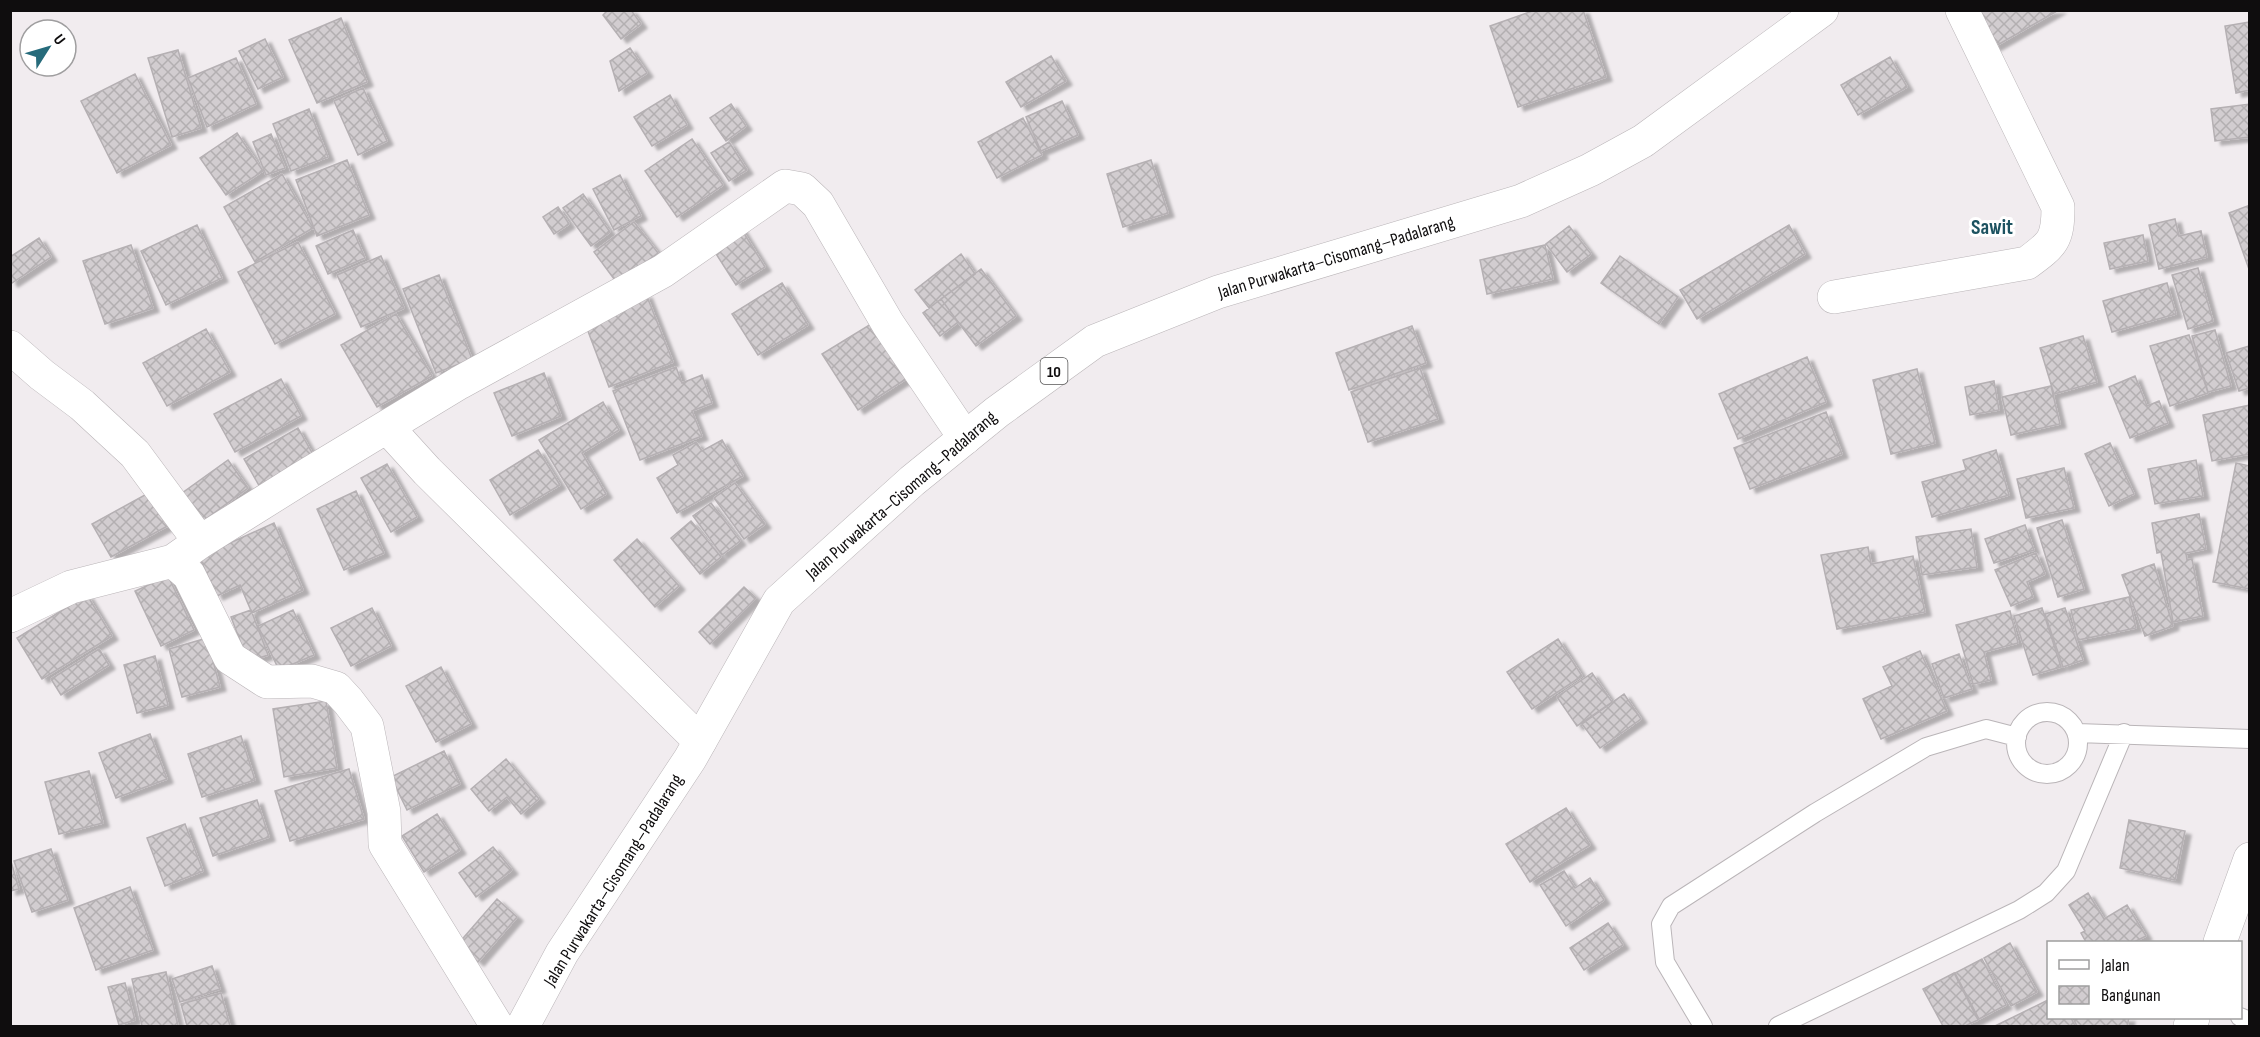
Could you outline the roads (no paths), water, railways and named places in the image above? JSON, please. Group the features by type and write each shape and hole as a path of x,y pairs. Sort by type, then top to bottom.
{"main road":[{"name":"Jalan Purwakarta–Cisomang–Padalarang","path":"523,1026 562,953 700,741 779,601 912,481 997,412 1095,341 1218,292 1521,201 1590,170 1643,141 1822,10"},
{"path":"1834,297 2027,263 2050,247 2058,227 2058,207 1962,10"},
{"path":"10,616 71,587 173,561 200,542 459,383 663,271 785,186 802,189 818,204 888,324 965,438"},
{"path":"10,347 82,405 135,454 200,542"},
{"path":"387,427 427,471 700,741"},
{"path":"173,561 189,575 230,658 267,682 312,681 336,688 367,726 384,812 385,844 497,1026"},
{"path":"2220,941 2250,859"}],"lane":[{"path":"2045,712 2065,717 2077,733 2076,753 2072,762 2064,769 2044,774 2026,765 2020,757 2017,737 2020,727 2026,719 2035,714 2045,712"},
{"path":"1703,1026 1665,962 1661,924 1671,906 1815,813 1926,747 1986,729 2017,737"},
{"path":"2077,733 2250,739"},
{"path":"1778,1026 2019,910 2046,893 2066,871 2124,733"}],"district":[{"name":"Sawit","path":"1992,227"}]}
